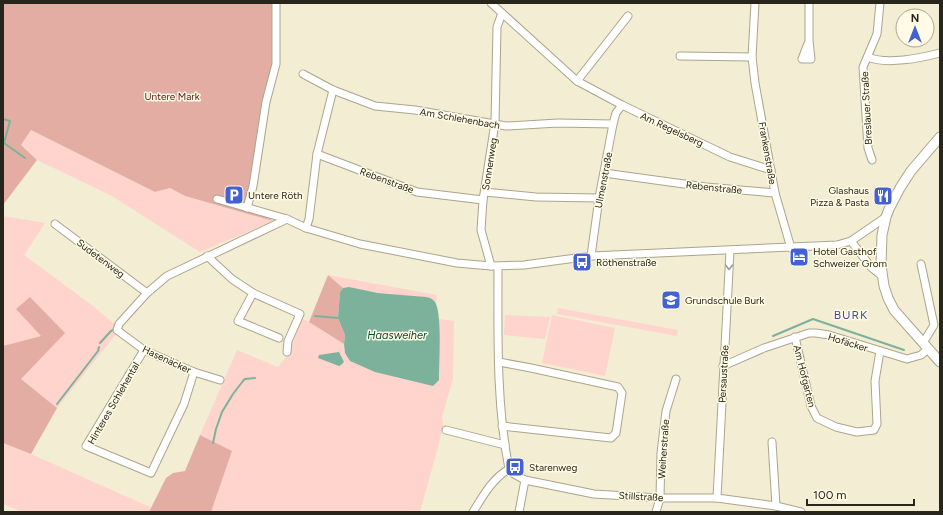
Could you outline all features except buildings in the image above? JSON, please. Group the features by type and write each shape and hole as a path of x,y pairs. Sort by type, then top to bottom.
{"main road":[{"path":"938,142 900,188 886,217 882,235 882,276 888,298 894,310 940,362"}],"street":[{"path":"247,208 253,186 266,102 276,64 276,3"},
{"name":"Am Regelsberg","path":"491,3 577,81 622,105 730,157 771,170"},
{"name":"Frankenstraße","path":"755,3 752,57 755,82 771,170 791,248"},
{"path":"809,41 810,3"},
{"name":"Breslauer Straße","path":"872,160 868,148 863,67 877,34 880,3"},
{"name":"Sonnenweg","path":"494,267 481,230 483,200 495,123 497,27 502,13"},
{"path":"577,81 628,16"},
{"name":"Breslauer Straße","path":"868,57 875,60 919,59 940,53"},
{"path":"680,56 752,57"},
{"name":"Am Schlehenbach","path":"303,74 333,90 375,106 415,110 506,126 558,123 613,124"},
{"path":"306,228 309,219 317,154 333,90"},
{"name":"Ulmenstraße","path":"590,256 613,124 616,114 622,105"},
{"name":"Rebenstraße","path":"317,154 417,192 483,200"},
{"name":"Rebenstraße","path":"604,173 706,187 776,193"},
{"path":"485,192 536,197 599,198"},
{"path":"217,199 287,219 306,228 360,244 399,253 457,263 494,267 524,265 590,256 838,245 851,241 886,217"},
{"path":"147,293 167,276 287,219"},
{"name":"Sudetenweg","path":"55,224 147,293"},
{"path":"851,241 871,267 882,276"},
{"name":"Persaustraße","path":"717,498 730,250"},
{"path":"207,256 232,279 253,293 300,314 288,341 287,352"},
{"path":"921,264 934,325 926,346"},
{"path":"473,512 492,484 502,473 509,469 502,426 500,402 494,267"},
{"name":"Hasenäcker","path":"147,293 119,324 117,330 144,350 194,372 220,380"},
{"path":"253,293 238,321 279,338"},
{"name":"Hofäcker","path":"723,366 795,337 816,333 829,335 907,359 921,355 926,346"},
{"name":"Am Hofgarten","path":"795,337 811,406 817,418 836,427 857,432 874,430 877,424 875,381 880,351"},
{"name":"Hinteres Schlehental","path":"144,350 86,446 151,473 184,404 194,372"},
{"path":"498,362 618,387 622,393 616,433 611,438 502,426"},
{"name":"Weiherstraße","path":"656,512 660,498 663,432 666,411 676,379"},
{"path":"446,430 505,445"},
{"path":"772,442 779,509"},
{"name":"Stillstraße","path":"509,469 514,474 526,480 594,494 660,498 717,498 800,512"},
{"path":"518,512 526,480"}],"shaded area":[{"path":"31,130 155,192 170,188 185,196 273,221 200,252 112,196 37,160 21,145"},
{"path":"3,216 45,223 24,255 93,306 120,329 57,408 21,379 41,336 3,346"},
{"path":"328,275 437,295 436,304 433,300 378,293 349,287 343,288"},
{"path":"558,308 678,330 677,336 557,314"},
{"path":"505,315 550,317 545,339 504,335"},
{"path":"552,315 615,328 605,376 542,363"},
{"path":"302,319 344,344 345,353 439,322 439,319 454,321 453,379 442,417 443,425 438,447 420,512 211,512 232,451 200,435 237,350 278,367 288,355"},
{"path":"3,443 152,508 149,512 23,512 3,504"}],"green space":[{"name":"Untere Mark","path":"3,3 278,3 272,64 246,202 273,221 185,196 170,188 155,192 31,130 21,145 37,160 3,205"},
{"path":"328,275 343,288 340,292 338,318 345,335 344,344 309,322"},
{"path":"30,297 65,333 21,379 57,408 31,454 3,443 3,346 41,336 16,309"},
{"path":"200,435 232,451 211,512 149,512 166,478 173,473 185,471"}],"water":[{"name":"Haasweiher","path":"349,287 378,293 426,297 434,301 439,319 440,352 439,380 433,386 375,372 350,361 345,353 345,335 338,318 340,292 343,288"},
{"path":"339,352 344,362 339,366 318,358 319,355"}],"waterway":[{"path":"3,119 10,121 4,143 25,158"},
{"path":"315,316 338,318"},
{"path":"773,336 813,319 904,350"},
{"path":"100,343 111,331 115,329"},
{"path":"57,404 98,351 99,347"},
{"path":"213,443 222,412 233,394 245,379 255,378"}],"place":[{"name":"Untere Röth","path":"234,195"},
{"name":"Glashaus Pizza & Pasta","path":"883,196"},
{"name":"Hotel Gasthof Schweizer Grom","path":"799,257"},
{"name":"Röthenstraße","path":"582,262"},
{"name":"Grundschule Burk","path":"671,300"},
{"name":"Starenweg","path":"515,467"}],"district":[{"name":"BURK","path":"851,315"}]}
